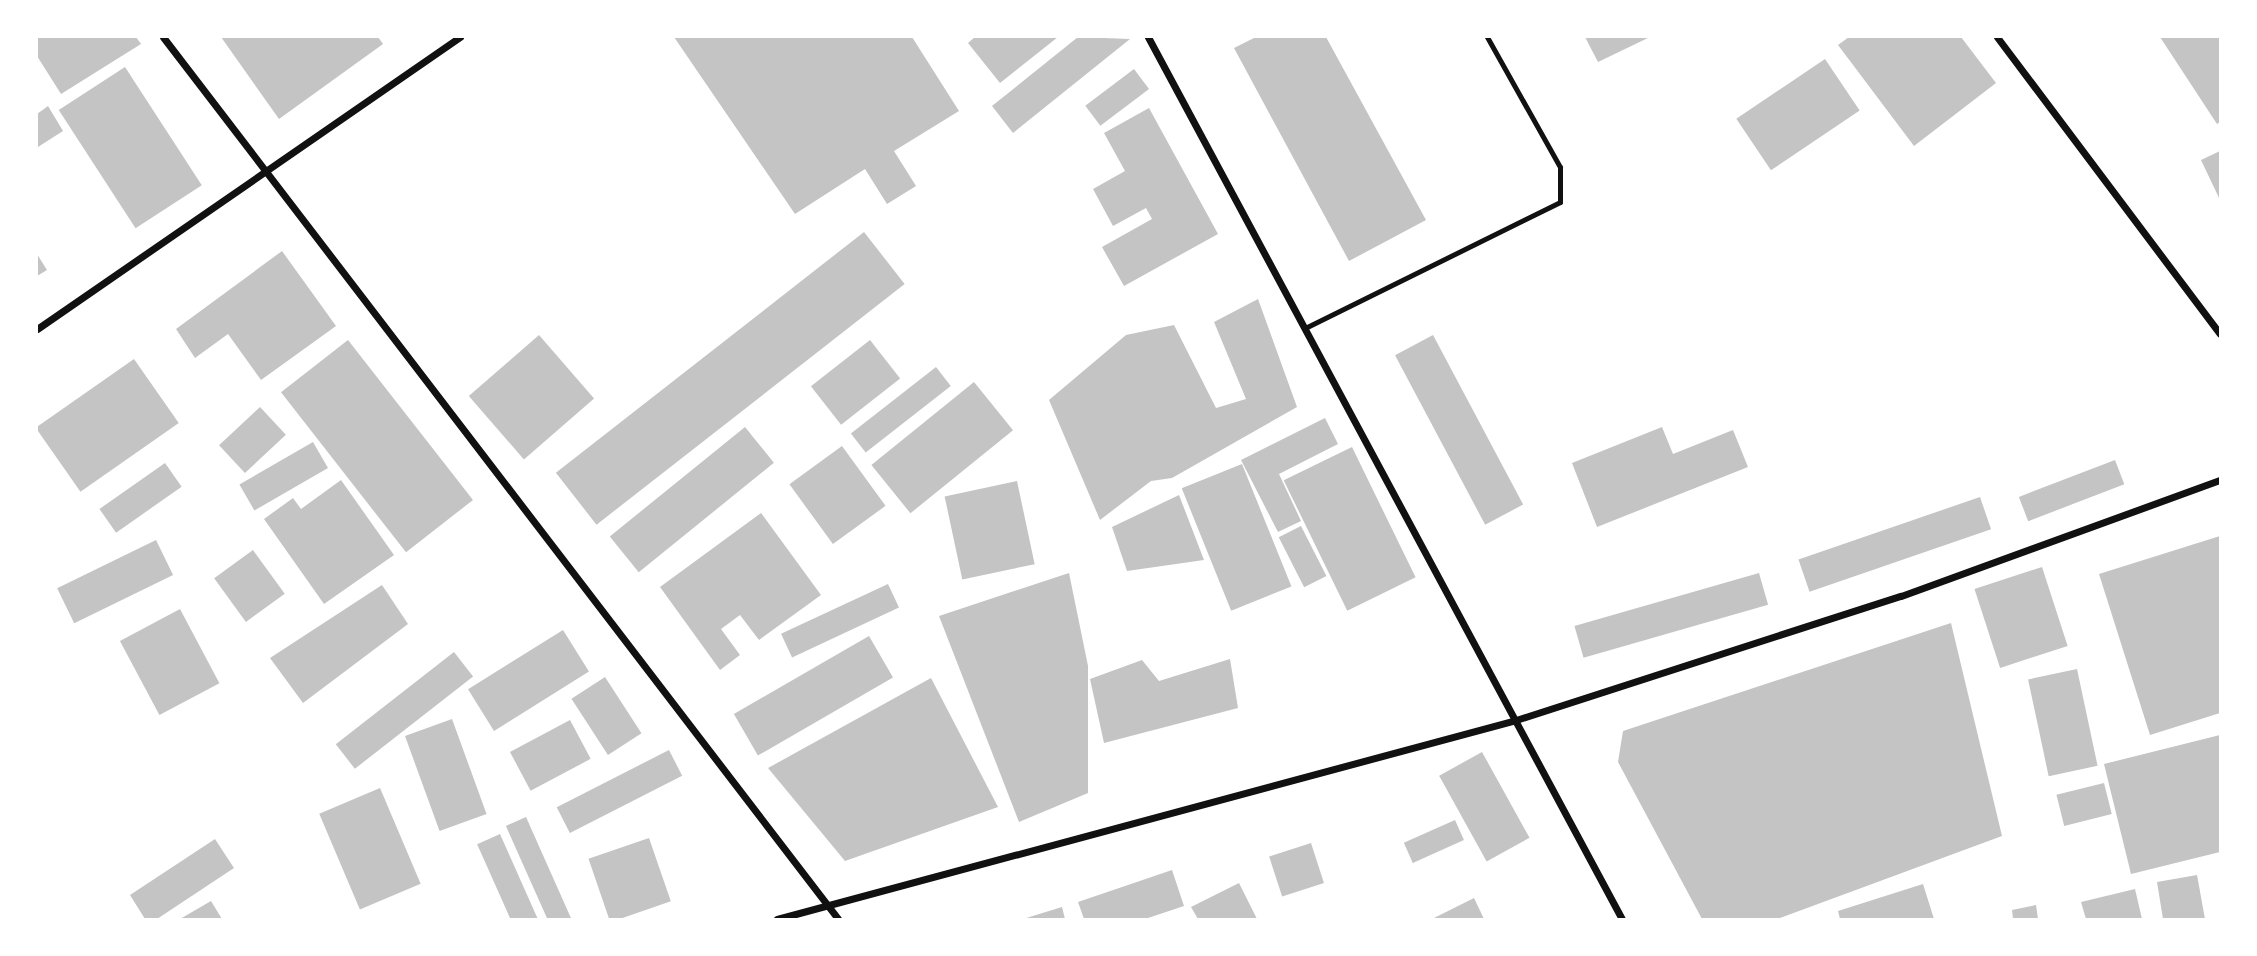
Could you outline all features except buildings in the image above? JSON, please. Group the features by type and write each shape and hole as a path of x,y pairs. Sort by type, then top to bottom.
{"street":[{"path":"163,37 838,919"},
{"path":"37,329 264,168 460,37"},
{"path":"1148,37 1622,919"},
{"path":"1997,37 2220,334"},
{"path":"777,919 1516,720 1901,596 2220,480"}],"lane":[{"path":"1305,328 1560,202 1560,167 1487,37"}]}
